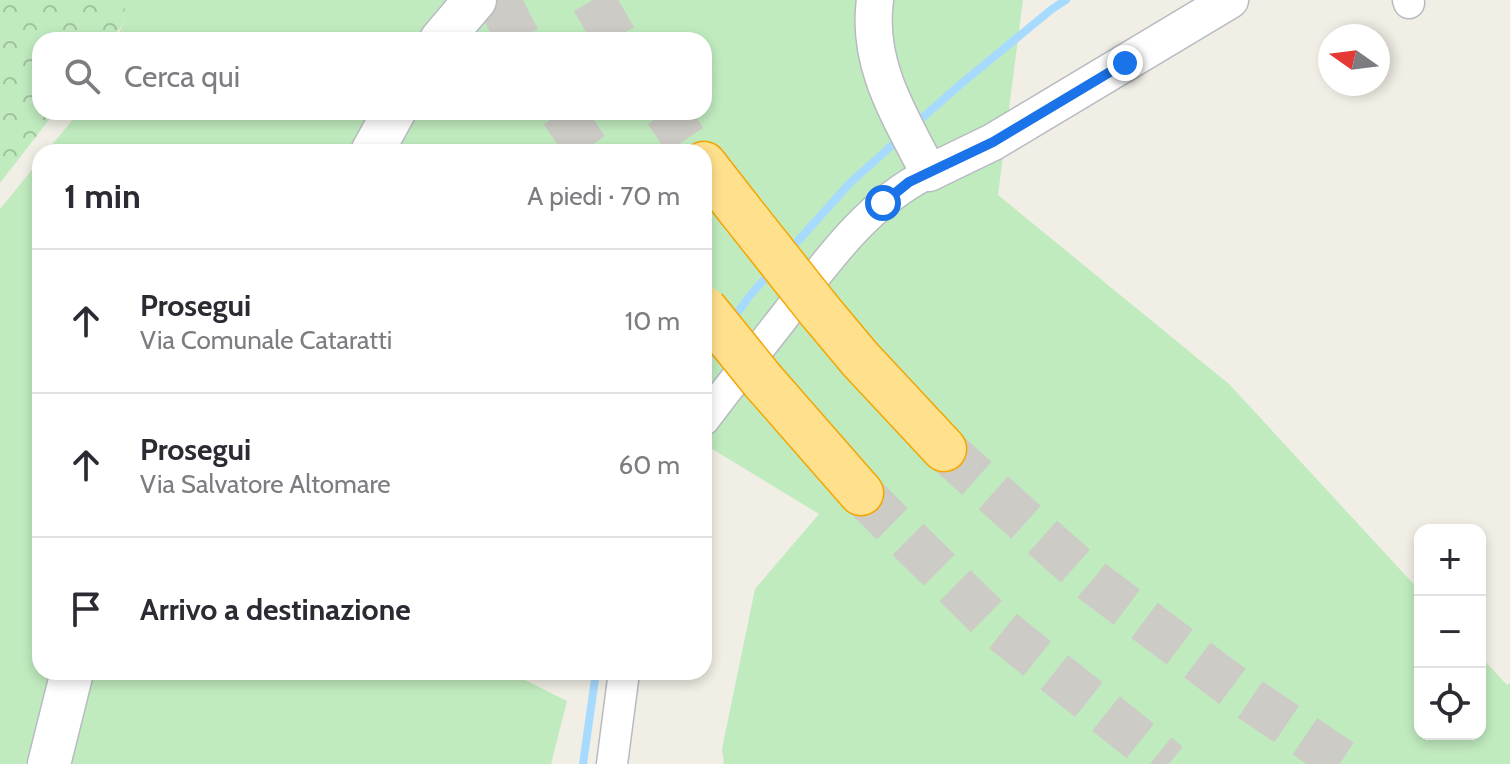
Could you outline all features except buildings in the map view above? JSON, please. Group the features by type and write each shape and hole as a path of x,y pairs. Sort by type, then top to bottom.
{"highway":[{"path":"712,175 860,359 944,449"},
{"path":"712,318 861,493"}],"main road":[{"path":"448,32 475,0"},
{"path":"376,144 390,120"},
{"path":"49,764 70,680"}],"street":[{"path":"875,0 875,40 883,78 929,173"},
{"path":"712,410 832,255 883,203 909,182 993,142 1230,0"},
{"path":"612,764 623,680"}],"green space":[{"path":"0,0 126,0 123,24 117,32 32,32 32,120 49,120 0,183"},
{"path":"126,0 1023,0 998,195 1229,384 1414,584 1414,740 1486,740 1486,662 1507,685 1510,683 1510,764 724,764 722,749 755,589 819,514 712,449 712,144 53,144 72,120 712,120 712,32 120,32"},
{"path":"32,170 32,680 525,680 567,701 551,764 0,764 0,209"}],"waterway":[{"path":"913,126 1066,0"},
{"path":"789,251 849,184 900,138"},
{"path":"731,322 772,270"},
{"path":"712,351 717,344"},
{"path":"583,764 595,680"}],"tunnel":[{"path":"498,0 515,32"},
{"path":"593,0 611,32"},
{"path":"567,120 584,144"},
{"path":"671,120 685,140"},
{"path":"944,449 1092,581 1248,698 1346,764"},
{"path":"861,493 993,623 1169,764"}],"route":[{"path":"883,203 909,182 993,142 1125,63"}]}
